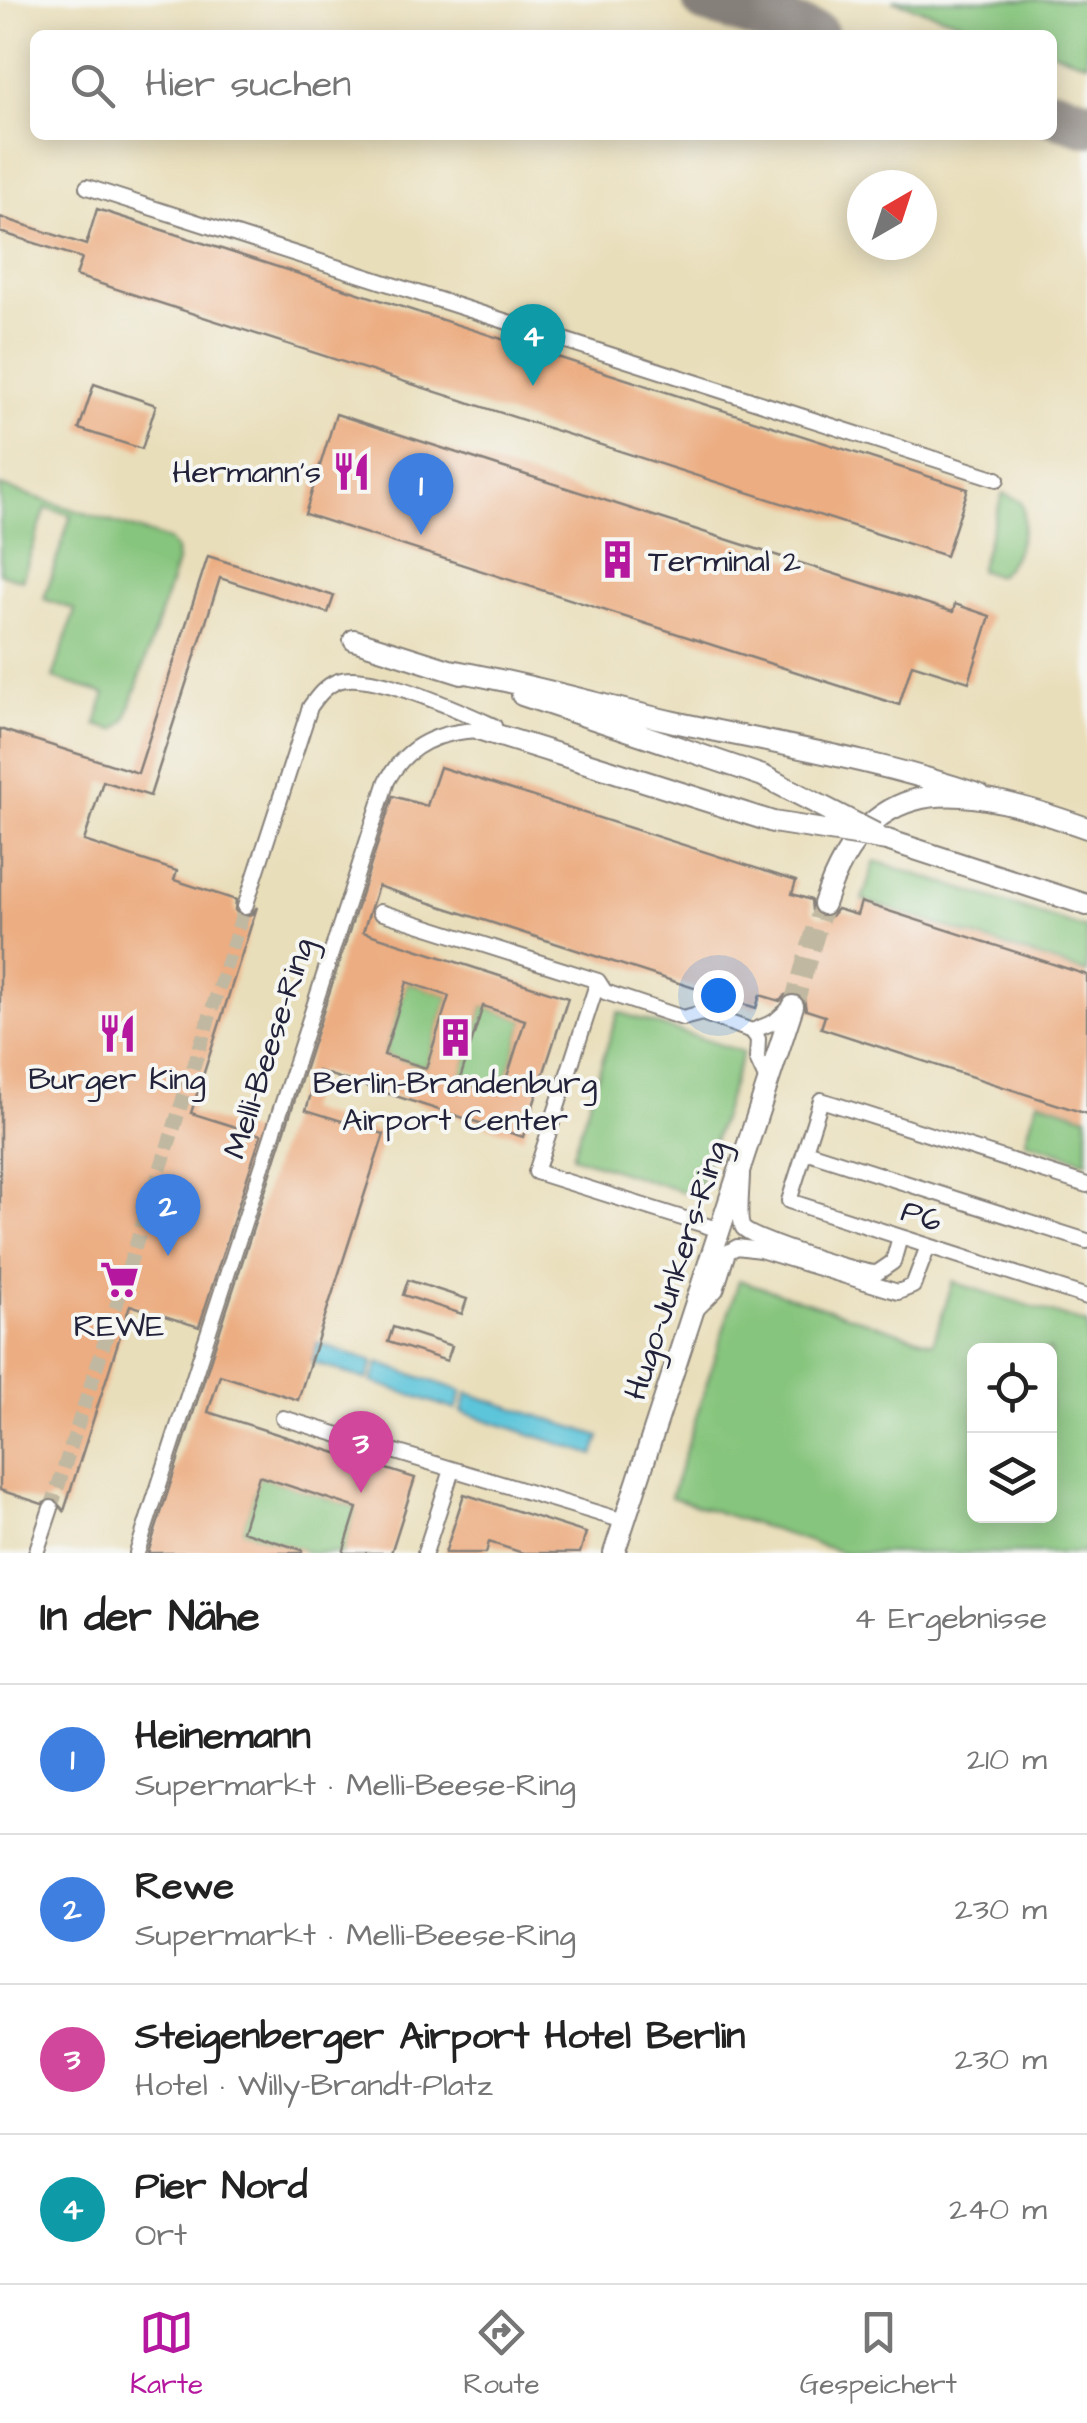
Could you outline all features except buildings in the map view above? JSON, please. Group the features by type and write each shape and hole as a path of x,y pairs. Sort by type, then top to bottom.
{"street":[{"path":"87,187 997,480"},
{"name":"Melli-Beese-Ring","path":"354,640 750,770 794,789 887,840"},
{"path":"450,670 519,682 914,774 1087,828"},
{"name":"Melli-Beese-Ring","path":"245,908 310,707 340,680 364,679 451,706 489,730 535,747 773,822 887,840 1087,904"},
{"name":"Melli-Beese-Ring","path":"137,1553 387,781 401,759 421,744 448,733 489,730"},
{"path":"824,904 846,854 884,815 933,795 980,795"},
{"path":"380,912 598,981 606,992 682,1018 702,1013 752,1030 758,1039 757,1059 769,1084"},
{"path":"598,981 536,1172 720,1230"},
{"path":"752,1030 774,1022 793,1006"},
{"name":"Hugo-Junkers-Ring","path":"614,1553 793,1006"},
{"name":"P6","path":"1087,1185 821,1100 789,1201 1087,1298"},
{"name":"P6","path":"805,1151 1087,1241"},
{"path":"742,1164 743,1208 739,1219 742,1226 762,1240 877,1273 893,1262 900,1237"},
{"path":"692,1315 716,1290 728,1252 736,1247 760,1250 898,1292 913,1286 928,1246"},
{"path":"283,1418 624,1521"},
{"path":"426,1553 452,1470"},
{"path":"36,1553 51,1508"}],"green space":[{"path":"892,0 1087,0 1087,63 1057,53 1057,30 985,30"},
{"path":"0,486 169,540 176,549 177,562 126,720 115,730 96,725 105,694 53,678 75,610 44,599 71,515 46,508 22,580 0,573"},
{"path":"1003,493 1021,501 1024,520 1015,552 997,576 979,570"},
{"path":"875,861 1087,929 1087,973 862,900"},
{"path":"407,982 449,996 426,1068 384,1055"},
{"path":"483,1006 525,1020 502,1093 460,1079"},
{"path":"618,1012 743,1052 696,1196 572,1156"},
{"path":"1038,1100 1087,1116 1087,1161 1025,1141"},
{"path":"739,1280 933,1343 953,1282 1087,1324 1087,1553 844,1553 671,1497"},
{"path":"259,1476 357,1508 343,1553 311,1553 242,1531"}],"water":[{"path":"318,1343 373,1362 367,1380 312,1362"},
{"path":"378,1363 462,1391 456,1410 372,1382"},
{"path":"467,1393 600,1436 594,1455 462,1412"}],"taxiway":[{"path":"706,0 799,30"},
{"path":"1057,114 1087,123"}],"tunnel":[{"path":"793,1006 824,904"},
{"path":"51,1508 245,907"}],"place":[{"name":"Pier Nord","path":"533,386"},
{"name":"Hermann's","path":"351,471"},
{"name":"Heinemann","path":"421,535"},
{"name":"Terminal 2","path":"618,560"},
{"name":"Burger King","path":"117,1033"},
{"name":"Berlin-Brandenburg Airport Center","path":"455,1037"},
{"name":"Rewe","path":"168,1256"},
{"name":"REWE","path":"119,1280"},
{"name":"Steigenberger Airport Hotel Berlin","path":"361,1493"}]}
